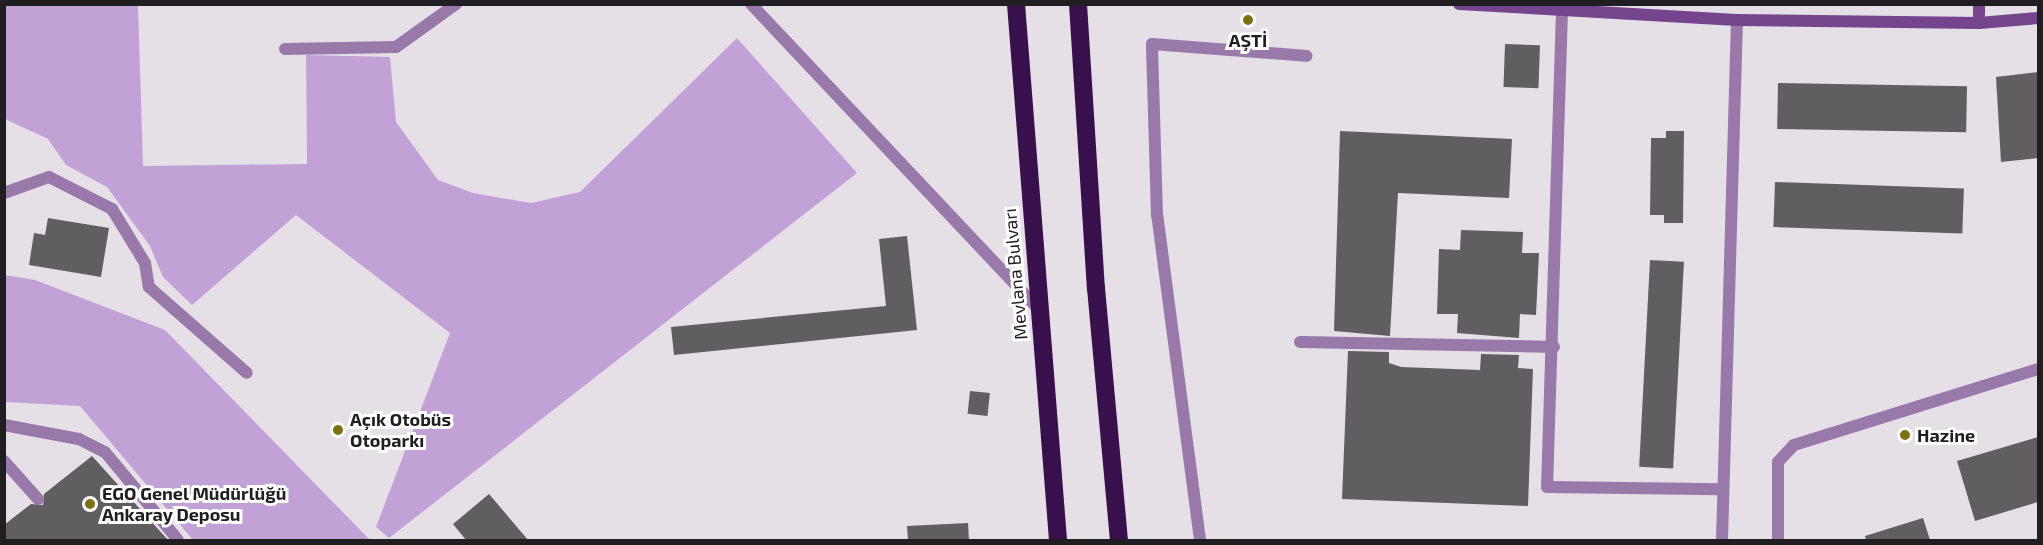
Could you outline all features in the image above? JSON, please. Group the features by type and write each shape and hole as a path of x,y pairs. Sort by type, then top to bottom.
{"highway":[{"path":"1008,4 1020,88"},
{"name":"Mevlana Bulvarı","path":"1016,4 1020,88 1058,540"},
{"path":"1078,4 1096,288 1119,540"}],"main road":[{"path":"1459,4 1737,20 1979,23 2038,18"},
{"path":"1979,4 1979,23"}],"street":[{"path":"285,49 396,47 435,23 456,4"},
{"path":"751,4 1038,309"},
{"path":"1562,11 1554,347 1547,487 1723,489"},
{"path":"1722,540 1737,20"},
{"path":"1200,540 1157,214 1152,44 1307,56"},
{"path":"4,193 49,177 112,209 145,263 149,287 247,373"},
{"path":"1300,342 1554,347"},
{"path":"1778,540 1778,462 1794,446 2038,369"},
{"path":"4,425 79,439 105,452 178,540"},
{"path":"4,461 38,499"}],"shaded area":[{"path":"5,4 138,5 143,166 307,164 306,55 390,57 396,122 438,180 473,193 531,203 580,192 737,38 857,173 389,538 376,527 450,333 296,215 192,305 163,277 150,246 107,187 66,165 48,139 5,119"},
{"path":"5,275 35,280 165,330 370,540 193,540 80,406 5,402"}],"building":[{"path":"1505,44 1540,45 1538,88 1503,87"},
{"path":"2038,72 2038,158 2001,162 1996,77"},
{"path":"1778,83 1967,86 1966,132 1777,129"},
{"path":"1340,131 1512,139 1509,198 1398,193 1390,336 1334,331"},
{"path":"1666,131 1684,131 1683,223 1664,223 1664,215 1650,215 1651,138 1666,138"},
{"path":"1775,182 1964,189 1962,234 1773,227"},
{"path":"48,218 109,228 101,277 29,265 34,233 45,235"},
{"path":"1461,230 1523,232 1522,253 1539,253 1536,315 1520,314 1519,338 1457,333 1458,314 1437,314 1439,249 1460,250"},
{"path":"907,236 917,330 674,355 671,327 886,306 879,239"},
{"path":"1650,260 1684,262 1673,468 1639,467"},
{"path":"1348,351 1389,352 1389,363 1401,367 1480,370 1481,354 1519,355 1518,368 1533,369 1528,506 1342,499"},
{"path":"970,391 990,393 987,416 968,414"},
{"path":"2038,437 2038,502 1975,521 1957,461"},
{"name":"EGO Genel Müdürlüğü Ankaray Deposu","path":"92,456 168,540 4,540 4,525 31,504 43,505 44,494"},
{"path":"489,494 528,540 466,540 453,524"},
{"path":"1923,518 1930,540 1866,540 1865,536"},
{"path":"968,523 969,540 908,540 907,526"}],"place":[{"name":"AŞTİ","path":"1248,20"},
{"name":"Açık Otobüs Otoparkı","path":"338,430"},
{"name":"Hazine","path":"1905,435"},
{"name":"EGO Genel Müdürlüğü Ankaray Deposu","path":"90,504"}]}
